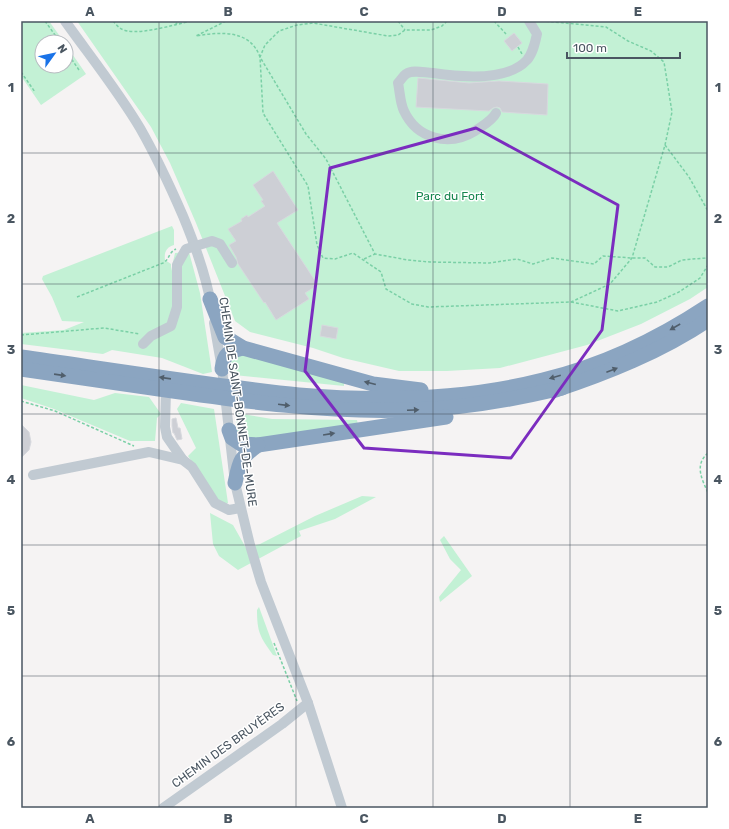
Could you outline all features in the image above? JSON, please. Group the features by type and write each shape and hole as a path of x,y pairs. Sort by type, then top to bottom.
{"highway":[{"path":"210,299 225,337 243,348 373,384 460,395"},
{"path":"21,357 204,390 244,394 368,399 408,399 460,395 544,380 618,355 662,334 708,306"},
{"path":"229,430 232,438 241,444 258,445 477,411 524,400 616,369 677,339 708,320"},
{"path":"222,369 224,358 227,354 231,351 243,348"},
{"path":"21,369 166,390 204,390"},
{"path":"244,394 299,407 337,410 410,410 493,403 562,388"},
{"path":"235,483 240,460 244,455 258,445"}],"street":[{"name":"CHEMIN DE SAINT-BONNET-DE-MURE","path":"65,21 127,109 151,148 173,193 210,299 222,369 235,483 240,508 261,582 308,703 342,808"},
{"path":"496,114 494,118 467,135 450,140 428,137 413,125 404,110 398,83 407,73 414,71 440,74 487,76 509,72 528,60 532,52 536,34 529,21"},
{"path":"147,340 171,326 176,307 177,265 191,248 212,241 220,244 232,263"},
{"path":"166,390 165,427 167,437 183,460 192,467 216,503 229,510 240,508"},
{"path":"33,475 149,452 183,460"},
{"name":"CHEMIN DES BRUYÈRES","path":"163,808 282,724 308,703"}],"path":[{"path":"45,21 54,34"},
{"path":"113,21 120,28 132,32 147,31 192,21"},
{"path":"175,25 179,21"},
{"path":"226,21 196,36 213,33 236,35 251,41 306,134 326,159 375,254"},
{"path":"398,21 405,30"},
{"path":"447,21 442,26 431,30 405,30 398,35 388,36 313,23 297,25 279,31 265,45 260,56 263,113 308,186 318,245 323,258 335,259 353,253 382,272 386,289 412,304 428,307 571,302 618,311 657,302 679,292 700,278 708,265"},
{"path":"494,21 506,34"},
{"path":"544,21 606,27 628,41 651,51 664,62 672,112 665,145 632,258 610,284 571,302"},
{"path":"74,63 79,70"},
{"path":"21,72 35,92"},
{"path":"665,145 689,177 708,211"},
{"path":"77,297 163,264 171,252 175,249 191,248"},
{"path":"363,259 375,254 408,260 489,263 517,259 533,264 552,258 594,264 603,256 646,258 655,267 668,267 682,260 708,257"},
{"path":"21,335 104,328 128,331 147,340"},
{"path":"21,401 54,411 149,452"},
{"path":"708,453 702,458 700,466 701,476 708,493"}],"highlighted area":[{"path":"476,128 618,205 602,330 511,458 364,448 305,371 330,168"}],"green space":[{"path":"21,21 49,21 58,34 34,34 34,74 74,74 74,57 86,74 41,105 21,76"},
{"name":"Parc du Fort","path":"77,21 708,21 708,287 690,299 641,324 587,345 500,368 447,371 399,371 343,358 313,348 250,332 235,321 196,223 170,163 151,127"},
{"path":"172,226 174,230 174,245 169,247 166,251 165,260 171,264 171,271 175,253 189,252 200,293 212,372 203,374 162,358 112,350 103,354 21,344 21,333 64,330 84,322 62,321 52,297 42,279 43,276"},
{"path":"248,354 344,381 344,386 234,375 230,362 234,355"},
{"path":"21,385 94,400 115,393 149,397 161,414 157,418 155,441 130,441 54,409 21,398"},
{"path":"181,403 214,409 228,503 222,505 188,456 196,448 177,409"},
{"path":"236,413 272,419 357,420 358,425 251,440 237,433"},
{"path":"362,496 376,497 335,519 299,531 301,536 238,570 219,556 213,544 210,513 233,525 246,548 260,544 315,516"},
{"path":"444,536 472,576 440,602 439,597 461,570 450,559 440,540"},
{"path":"259,607 277,656 273,655 260,634 257,618 257,610"}],"building":[{"path":"514,33 522,43 512,51 504,41"},
{"path":"418,78 469,83 499,81 548,84 547,115 502,112 500,108 497,107 489,111 416,107"},
{"path":"273,171 298,210 277,223 318,285 305,293 309,299 276,320 238,264 229,245 236,241 228,229 242,221 241,219 247,215 248,217 265,206 261,201 263,200 253,185"},
{"path":"322,325 338,328 336,339 320,336"},
{"path":"176,418 182,439 177,440 173,433 172,426 172,419"},
{"path":"21,424 29,432 31,442 29,450 21,458"}]}
